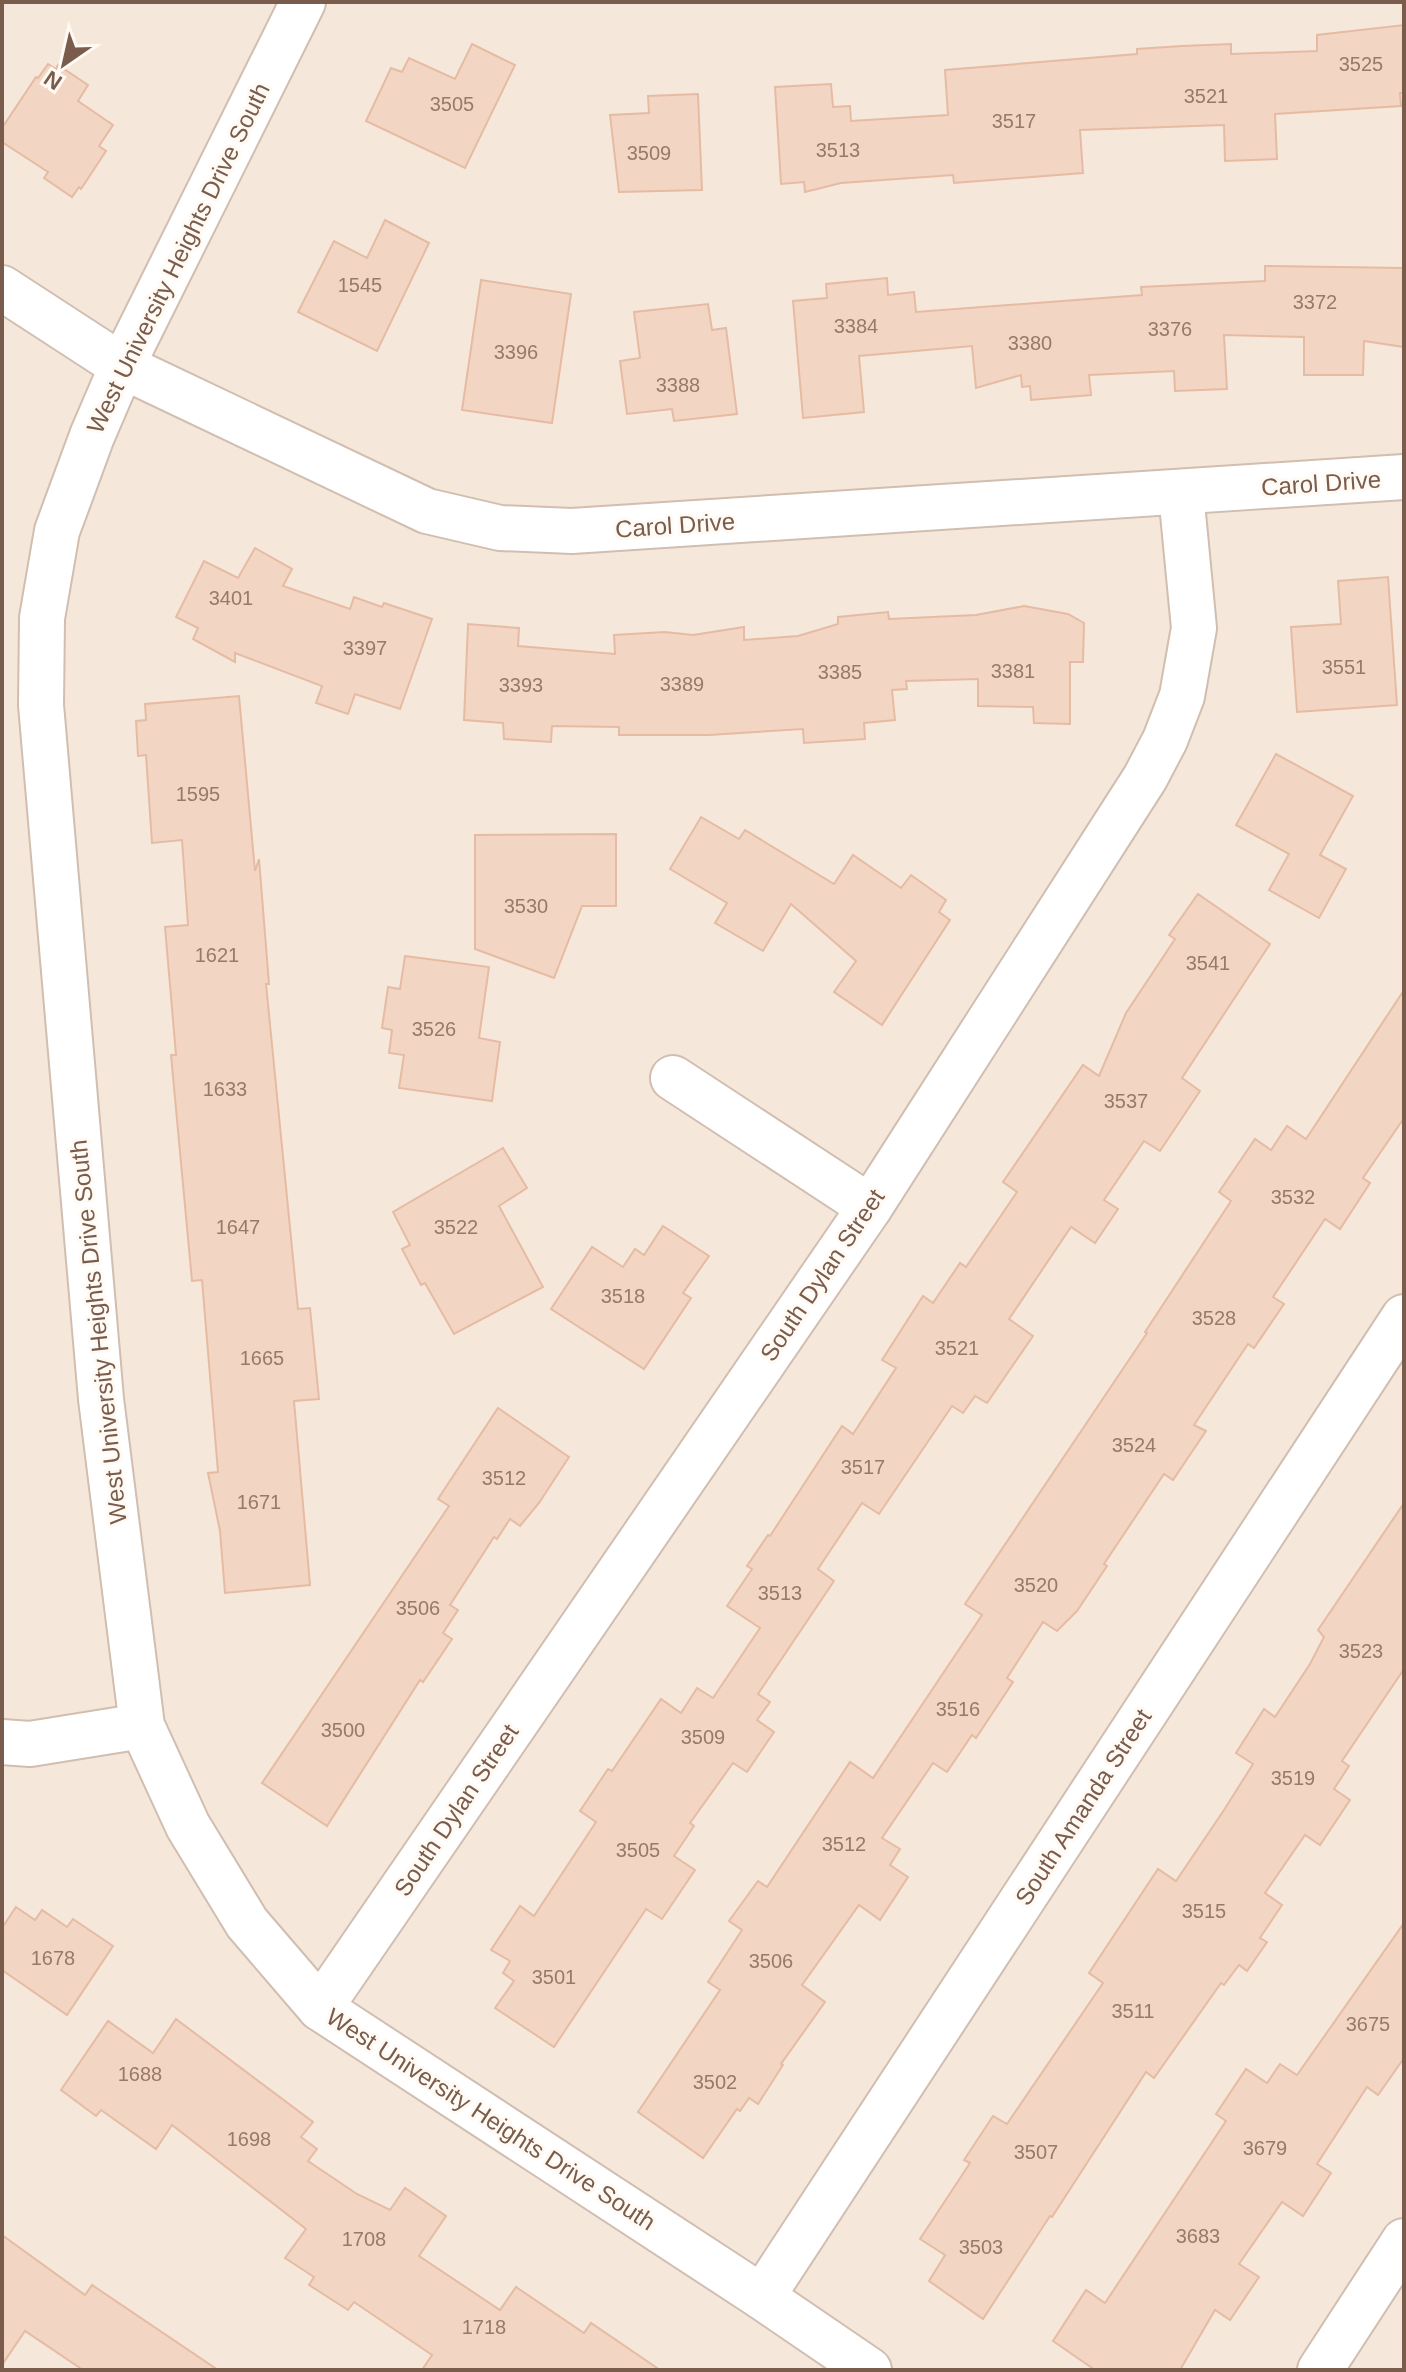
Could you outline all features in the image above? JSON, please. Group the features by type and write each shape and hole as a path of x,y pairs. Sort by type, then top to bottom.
{"street":[{"name":"West University Heights Drive South","path":"303,2 122,366 92,436 57,531 42,618 41,705 101,1399 142,1726 188,1826 247,1923 320,2008 869,2370"},
{"name":"Carol Drive","path":"2,288 122,366 427,511 500,528 572,531 1404,477"},
{"name":"South Dylan Street","path":"320,2008 870,1207 1145,778 1165,740 1182,696 1194,628 1181,493"},
{"path":"673,1078 870,1207"},
{"name":"South Amanda Street","path":"762,2297 1404,1317"},
{"path":"2,1742 30,1744 142,1726"},
{"path":"1320,2370 1404,2241"}],"shaded area":[{"path":"2,2 1404,2 1404,2370 2,2370"}],"building":[{"path":"1404,25 1404,93 1400,93 1401,106 1275,114 1277,159 1225,161 1224,125 1080,130 1083,173 954,183 953,175 841,183 805,192 804,182 781,184 775,87 831,84 833,107 850,106 851,121 948,115 945,70 1137,54 1137,49 1182,46 1231,44 1231,54 1317,51 1317,35"},
{"path":"472,44 515,65 465,168 366,121 391,68 402,72 409,58 455,79"},
{"path":"48,64 56,69 58,65 88,85 78,101 113,125 99,146 106,151 81,189 79,187 72,197 44,178 48,172 2,142 2,128"},
{"path":"698,94 702,190 619,192 610,115 649,113 648,96"},
{"path":"385,220 429,243 377,351 298,312 334,241 367,258"},
{"path":"1265,266 1404,268 1404,347 1364,341 1363,375 1304,375 1304,337 1224,335 1227,389 1175,391 1174,371 1089,375 1091,395 1031,400 1030,386 1022,387 1021,375 976,388 972,346 859,356 864,412 803,418 793,301 827,298 826,284 887,278 888,295 914,292 916,312 1142,295 1141,287 1265,281"},
{"path":"481,280 571,294 552,423 462,410"},
{"path":"708,304 712,330 726,328 737,414 674,421 672,409 627,414 620,361 640,358 634,312"},
{"path":"255,548 292,569 283,586 350,609 354,597 432,619 400,709 355,694 348,714 316,703 322,686 235,653 235,662 193,639 198,628 176,617 204,561 238,578"},
{"path":"1388,577 1397,705 1297,712 1291,627 1341,624 1338,581"},
{"path":"1024,606 1068,614 1084,623 1083,662 1070,662 1070,724 1034,723 1033,707 978,706 978,679 906,681 907,689 892,690 895,720 864,723 865,739 804,743 803,729 709,735 619,735 619,727 552,726 551,742 504,739 503,723 464,720 468,624 519,628 518,646 615,654 614,635 665,632 693,635 744,627 744,640 798,636 838,624 838,617 888,612 889,619 976,615"},
{"path":"239,696 255,871 259,859 269,984 266,984 298,1309 310,1308 319,1399 294,1401 310,1585 225,1593 220,1531 208,1473 218,1472 202,1280 192,1281 171,1055 176,1055 165,927 188,925 182,840 152,843 146,755 138,756 136,721 146,720 145,704"},
{"path":"1276,754 1353,796 1320,855 1346,869 1319,918 1269,890 1289,854 1236,825"},
{"path":"701,817 739,839 745,830 834,884 853,855 901,888 911,875 946,900 939,912 950,920 882,1025 834,992 856,961 791,904 763,951 715,923 727,903 670,869"},
{"path":"616,834 616,906 582,906 554,978 475,949 475,835"},
{"path":"1198,894 1270,944 1182,1078 1200,1091 1160,1151 1144,1141 1104,1200 1118,1209 1095,1243 1071,1227 1009,1319 1033,1336 987,1403 975,1396 963,1413 952,1406 879,1514 862,1503 818,1569 834,1581 758,1694 770,1702 757,1720 774,1732 747,1772 733,1763 690,1823 694,1826 674,1856 695,1870 662,1919 646,1909 554,2047 495,2008 514,1981 503,1973 510,1961 491,1950 520,1906 534,1916 596,1822 580,1811 608,1769 612,1771 661,1699 681,1713 697,1688 713,1698 760,1628 727,1606 752,1569 747,1566 842,1426 853,1434 896,1368 882,1360 923,1296 933,1303 960,1263 966,1267 1017,1192 1003,1182 1083,1065 1099,1076 1126,1013 1175,939 1169,935"},
{"path":"405,956 489,967 479,1038 500,1042 492,1101 399,1088 404,1055 389,1053 392,1030 382,1028 388,987 400,989"},
{"path":"1404,990 1404,1118 1363,1178 1370,1183 1340,1229 1325,1219 1273,1297 1284,1304 1254,1348 1248,1344 1194,1425 1206,1431 1173,1480 1164,1474 1104,1564 1107,1566 1077,1611 1057,1631 1043,1622 1007,1678 1013,1682 976,1738 972,1735 947,1772 933,1763 882,1838 900,1849 890,1865 908,1877 880,1920 859,1905 802,1985 825,2002 781,2064 758,2104 749,2098 740,2111 737,2109 703,2158 638,2112 720,1990 708,1982 742,1930 729,1921 758,1881 767,1887 850,1762 873,1778 982,1615 965,1604 1147,1333 1231,1201 1219,1192 1255,1139 1271,1150 1287,1126 1306,1139"},
{"path":"503,1148 527,1188 499,1206 543,1287 454,1334 425,1283 421,1285 402,1249 410,1245 393,1212"},
{"path":"663,1226 709,1256 683,1293 691,1298 644,1369 551,1309 592,1247 623,1267 635,1249 644,1255"},
{"path":"498,1408 569,1457 520,1526 510,1519 497,1539 494,1537 450,1605 458,1610 443,1633 452,1639 423,1682 420,1680 327,1826 262,1783 449,1506 438,1499"},
{"path":"1404,1503 1404,1669 1342,1761 1349,1766 1334,1789 1350,1800 1320,1845 1305,1835 1265,1893 1282,1905 1260,1938 1267,1942 1247,1971 1239,1965 1224,1985 1221,1983 1154,2078 1146,2072 983,2319 929,2281 945,2255 920,2239 970,2163 964,2160 993,2116 1007,2124 1103,1983 1089,1973 1158,1869 1176,1881 1224,1810 1253,1764 1236,1753 1264,1709 1275,1717 1324,1637 1318,1630"},
{"path":"16,1907 35,1920 42,1910 67,1927 73,1919 113,1946 67,2015 2,1970 2,1928"},
{"path":"1404,1923 1404,2058 1378,2095 1367,2087 1317,2164 1331,2173 1303,2216 1282,2202 1239,2264 1259,2277 1230,2320 1215,2310 1180,2370 1095,2370 1053,2341 1086,2290 1105,2303 1226,2121 1216,2114 1246,2069 1267,2083 1280,2064 1297,2075"},
{"path":"176,2019 313,2122 301,2137 317,2149 308,2161 357,2194 390,2210 405,2188 446,2216 419,2256 500,2310 516,2287 584,2333 591,2323 660,2370 422,2370 432,2355 354,2302 348,2310 309,2285 314,2277 285,2258 306,2229 172,2125 156,2149 101,2110 96,2116 61,2090 108,2021 153,2053"},
{"path":"2,2235 85,2295 92,2285 218,2370 83,2370 25,2331 2,2365"}]}
